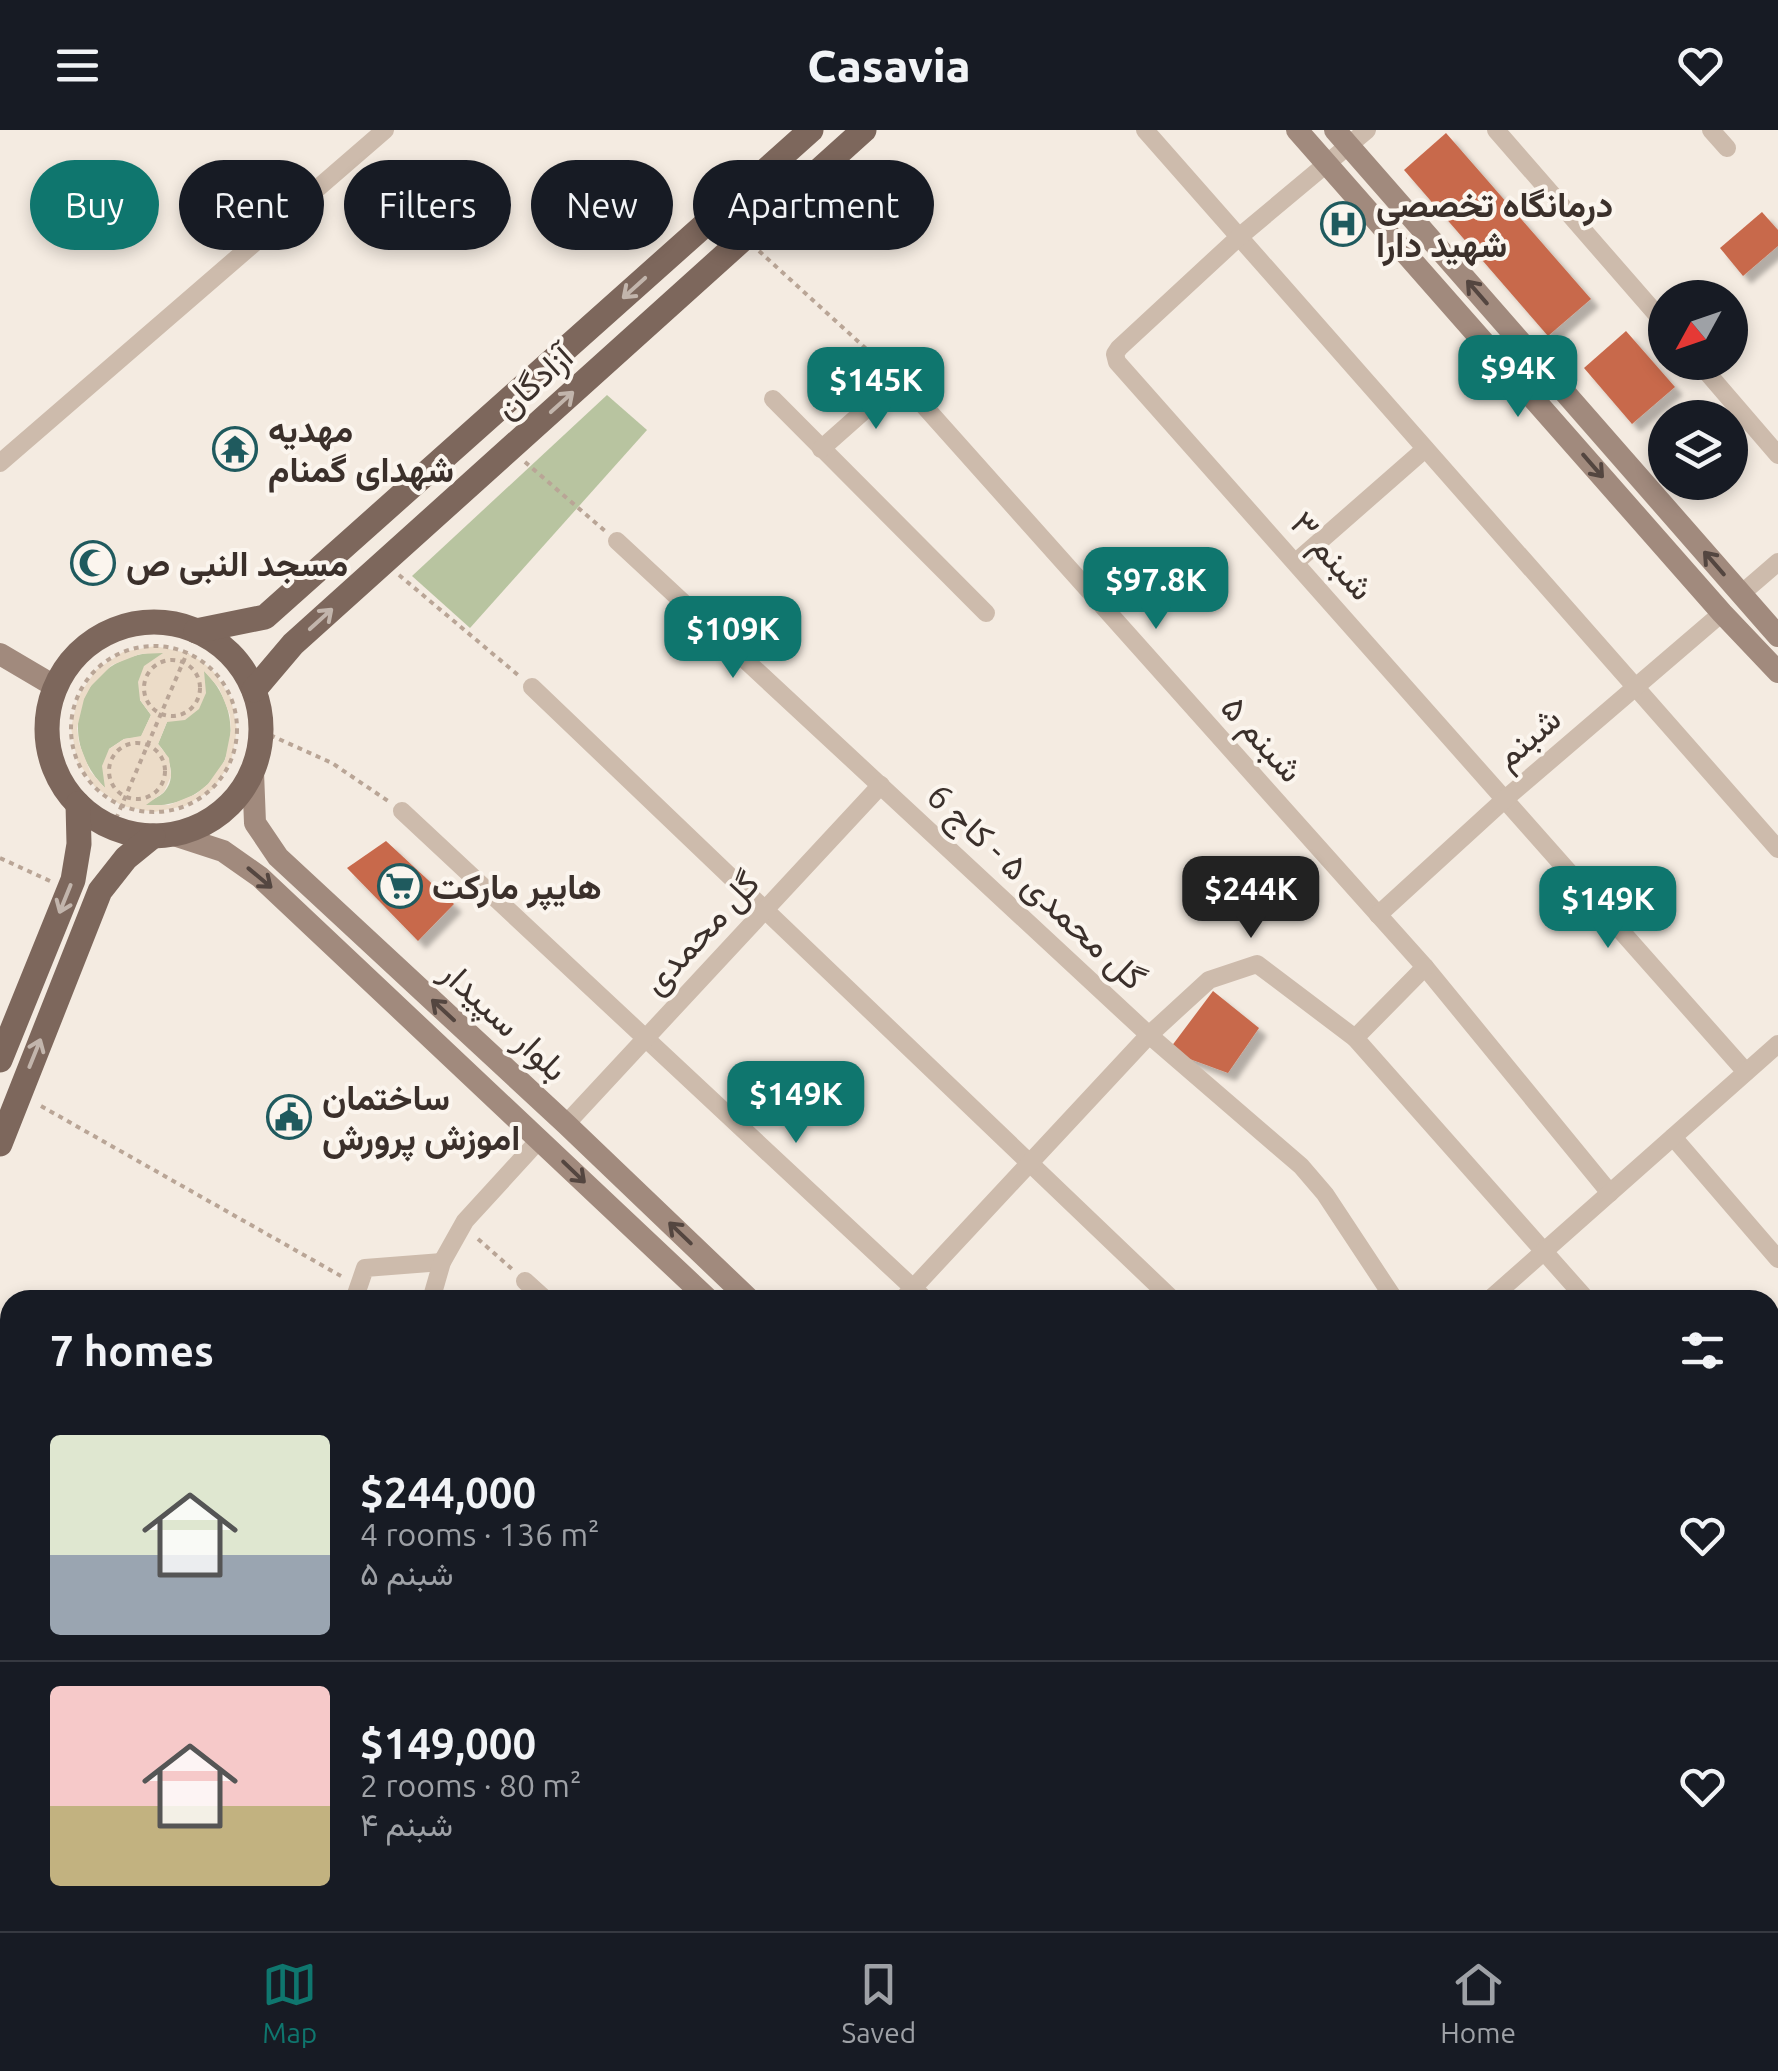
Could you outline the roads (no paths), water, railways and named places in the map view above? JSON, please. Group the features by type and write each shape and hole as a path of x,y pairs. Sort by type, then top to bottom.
{"main road":[{"name":"آزادگان","path":"254,690 293,644 864,130"},
{"name":"آزادگان","path":"192,642 264,617 809,131"},
{"path":"809,131 832,159"},
{"path":"134,624 176,624 192,642 214,641 231,654 254,690 262,731 253,772 243,790 213,819 194,829 164,836 133,834 117,817 94,818 65,788 49,749 48,717 66,668 96,639 134,624"},
{"path":"0,1060 72,880 79,844 78,804"},
{"path":"0,1144 100,891 126,858 164,836"}],"street":[{"path":"0,462 385,130"},
{"path":"1145,130 1778,849"},
{"path":"1297,130 1778,672"},
{"path":"1496,130 1648,305"},
{"path":"1711,130 1726,148"},
{"path":"1239,237 1328,163 1350,135 1778,636"},
{"name":"شبنم ۳","path":"1239,237 1119,348 1115,354 1117,362 1746,1072"},
{"name":"شبنم ۵","path":"821,448 900,380 1426,968 1610,1193"},
{"path":"1713,380 1778,456"},
{"path":"772,400 986,613"},
{"path":"1296,562 1425,449"},
{"name":"گل محمدی ۵ - کاج 6","path":"616,541 1149,1035 1301,1166 1325,1194 1388,1290"},
{"path":"1741,594 1778,562"},
{"name":"شبنم","path":"1378,915 1505,799 1722,613"},
{"path":"0,654 56,687"},
{"path":"532,687 1163,1290"},
{"name":"بلوار سپیدار","path":"253,772 255,823 278,858 740,1290"},
{"name":"گل محمدی","path":"566,1124 881,785"},
{"path":"402,811 908,1290"},
{"name":"بلوار سپیدار","path":"164,836 223,851 260,877 699,1290"},
{"path":"919,1290 1149,1035 1209,980 1257,964 1355,1038 1578,1290"},
{"path":"1355,1038 1426,968"},
{"path":"1500,1290 1778,1044"},
{"path":"1672,1138 1778,1259"},
{"path":"435,1290 442,1262 463,1226 540,1139"},
{"path":"357,1290 365,1268 442,1262"},
{"path":"525,1281 535,1290"}],"place":[{"name":"درمانگاه تخصصى شهید دارا","path":"1343,224"},
{"name":"مهدیه شهدای گمنام","path":"235,449"},
{"name":"مسجد النبی ص","path":"93,563"},
{"name":"هایپر مارکت","path":"400,886"},
{"name":"ساختمان اموزش پرورش","path":"289,1117"}]}
